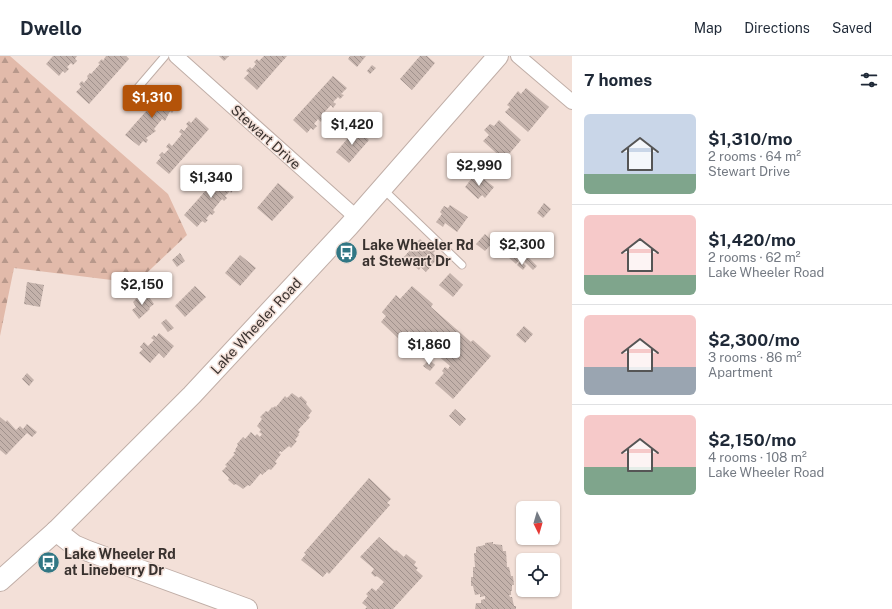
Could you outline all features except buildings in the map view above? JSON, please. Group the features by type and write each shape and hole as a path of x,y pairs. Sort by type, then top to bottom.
{"main road":[{"name":"Lake Wheeler Road","path":"0,581 56,531 192,395 382,188 493,58"},
{"path":"56,531 74,544 88,551 247,609"}],"street":[{"name":"Stewart Drive","path":"176,56 356,217"},
{"path":"520,56 572,102"}],"lane":[{"path":"135,90 165,56"},
{"path":"382,188 462,265"}],"green space":[{"path":"0,56 10,56 168,194 187,235 136,283 14,268 0,336"}],"place":[{"name":"Lake Wheeler Rd at Stewart Dr","path":"347,253"},
{"name":"Lake Wheeler Rd at Lineberry Dr","path":"48,562"}]}
